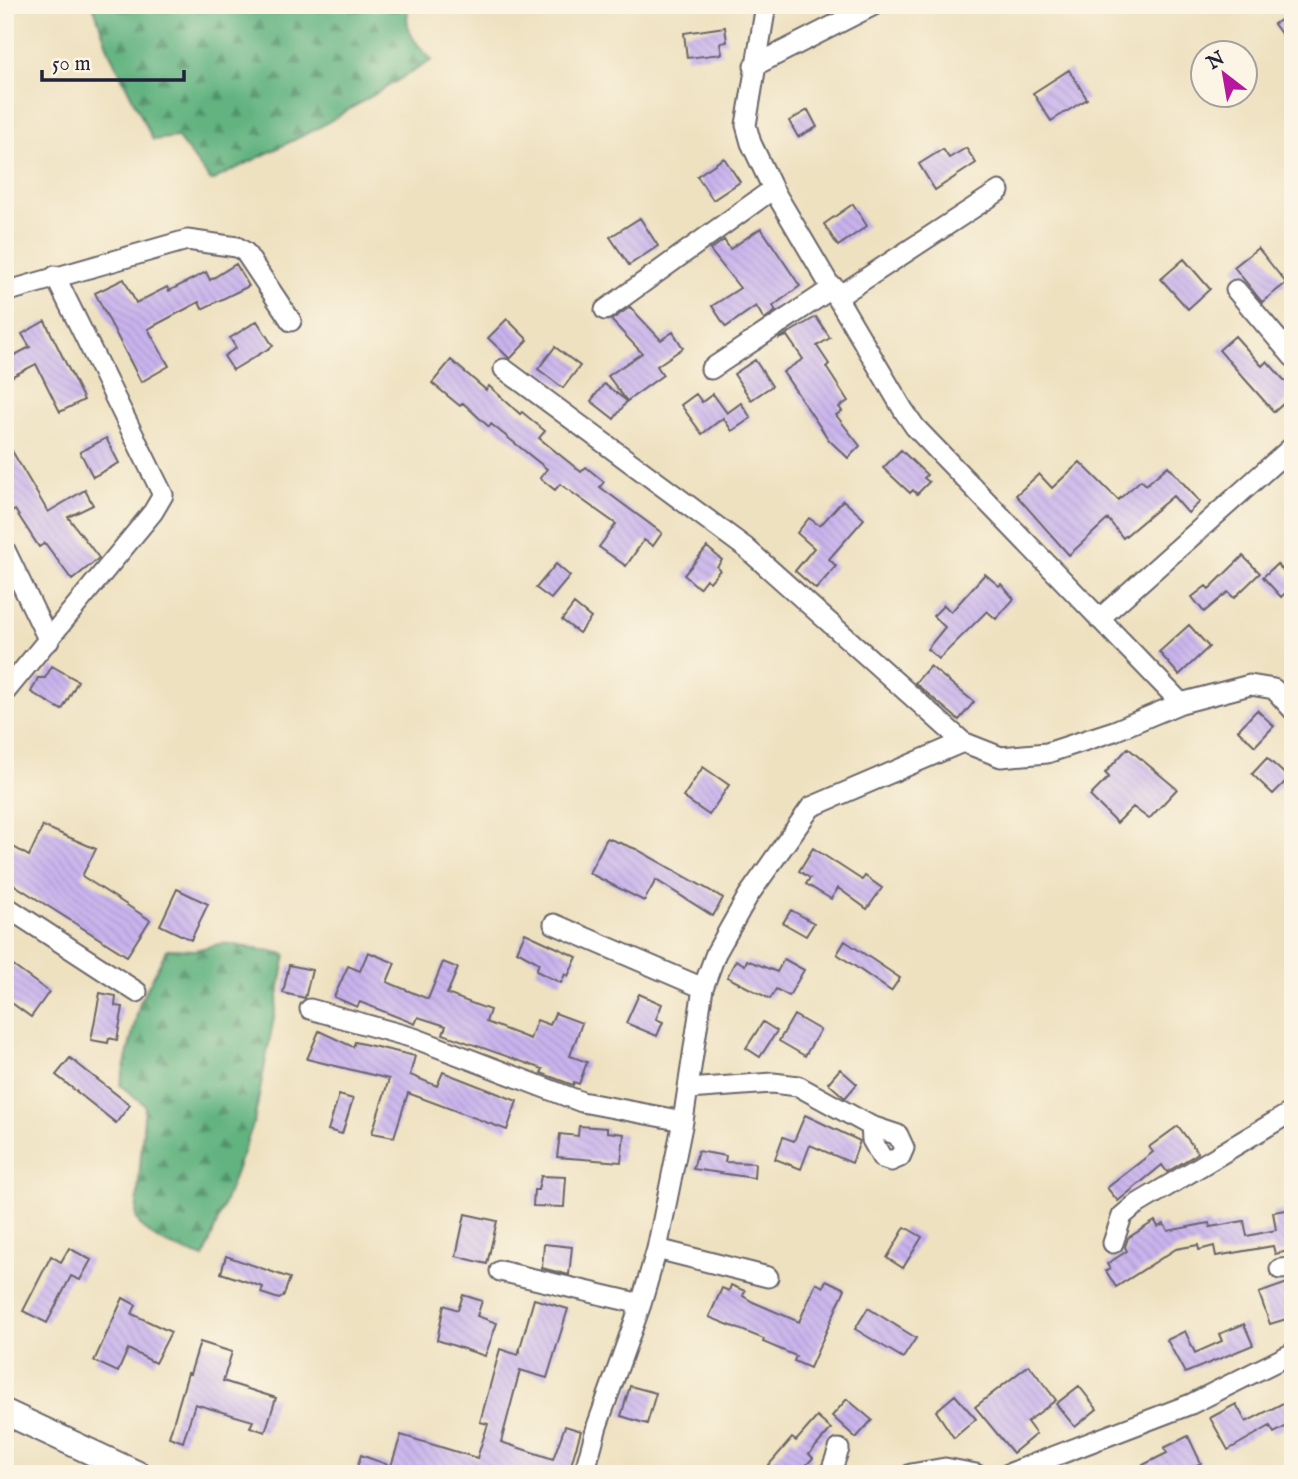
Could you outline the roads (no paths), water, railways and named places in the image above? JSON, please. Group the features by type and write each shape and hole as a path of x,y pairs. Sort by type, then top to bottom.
{"main road":[{"path":"5,1412 138,1474"}],"street":[{"path":"766,5 746,125 751,142 773,188 915,427 1181,703"},
{"path":"754,66 874,5"},
{"path":"605,310 773,188"},
{"path":"711,369 999,191"},
{"path":"5,292 187,240 237,247 245,252 291,321"},
{"path":"5,692 153,512 163,495 55,276"},
{"path":"1237,290 1293,357"},
{"path":"504,369 746,548 963,742 1001,757 1047,752 1114,731 1181,703 1250,685 1274,689 1293,710"},
{"path":"1098,619 1293,446"},
{"path":"5,550 49,641"},
{"path":"584,1474 597,1426 641,1304 657,1249 683,1121 703,988 716,953 748,896 811,807 963,742"},
{"path":"5,906 137,992"},
{"path":"554,924 703,988"},
{"path":"310,1009 414,1038 582,1102 683,1121"},
{"path":"688,1090 773,1083 798,1086 872,1126"},
{"path":"1113,1243 1122,1216 1135,1206 1293,1111"},
{"path":"657,1249 768,1277"},
{"path":"500,1271 641,1304"},
{"path":"1008,1474 1191,1404 1293,1353"},
{"path":"830,1474 839,1449"},
{"path":"911,1474 945,1468 976,1474"}]}
